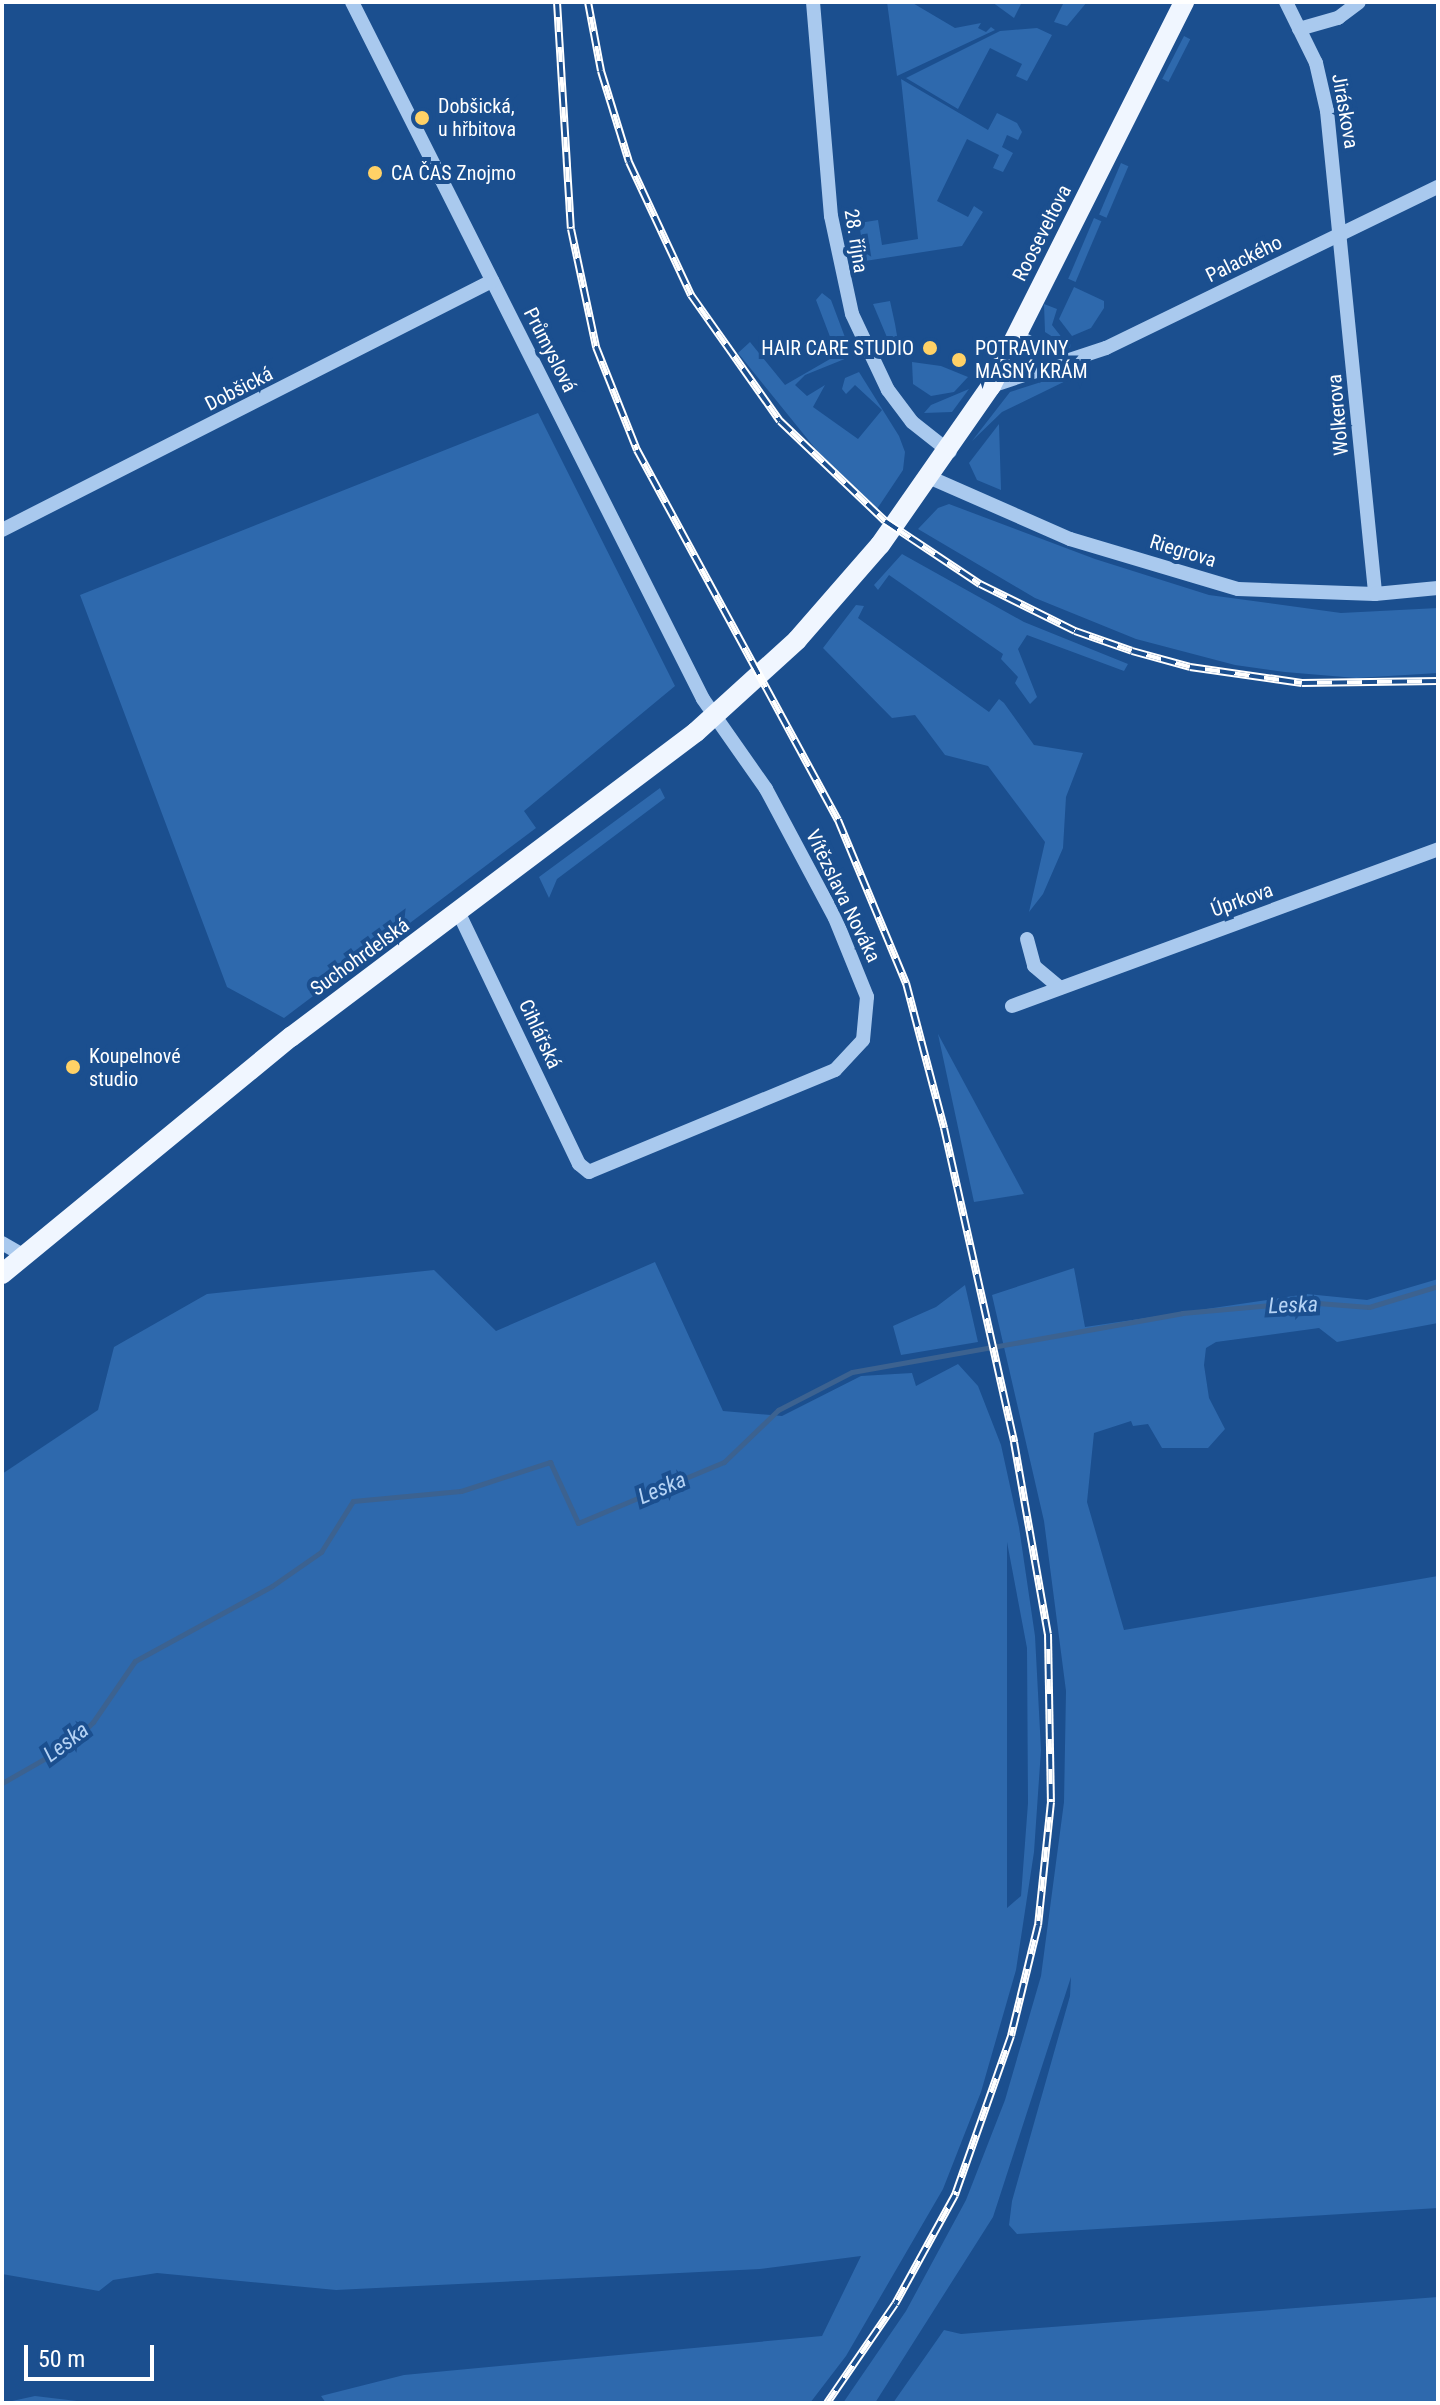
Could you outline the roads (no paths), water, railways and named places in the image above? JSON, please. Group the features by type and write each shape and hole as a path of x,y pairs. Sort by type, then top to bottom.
{"main road":[{"name":"Rooseveltova","path":"797,640 908,509 950,452 991,386 1184,2"},
{"name":"Suchohrdelská","path":"2,1274 291,1037 459,914 722,710 797,640"}],"street":[{"name":"Průmyslová","path":"352,2 492,281 722,710"},
{"name":"28. října","path":"813,2 831,216 852,314 888,390 912,422 950,452"},
{"name":"Jiráskova","path":"1286,2 1316,63 1327,111 1342,233"},
{"path":"1299,29 1338,18 1359,2"},
{"name":"Palackého","path":"991,386 1067,363 1438,187"},
{"name":"Wolkerova","path":"1342,233 1375,594"},
{"name":"Dobšická","path":"2,530 492,281"},
{"path":"1015,335 1067,363"},
{"name":"Riegrova","path":"931,478 1070,539 1238,589 1375,594 1438,588"},
{"name":"Vítězslava Nováka","path":"585,1171 697,1132 809,1082 843,1066 860,1046 867,1016 861,978 766,789 722,710"},
{"name":"Úprkova","path":"1012,1006 1438,849"},
{"name":"Cihlářská","path":"459,914 585,1171"},
{"path":"1027,939 1034,966 1060,988"},
{"path":"2,1243 23,1255"}],"waterway":[{"name":"Leska","path":"2,1783 72,1743 93,1722 135,1661 272,1586 321,1552 353,1501 461,1491 550,1462 578,1523 724,1462 778,1410 852,1372 1182,1313 1305,1302 1369,1307 1438,1286"}],"railway":[{"path":"557,2 571,229 596,347 637,450 838,820 906,983 944,1128 1014,1442 1048,1634 1051,1802 1038,1925 1011,2036 955,2195 895,2304 827,2403"},
{"path":"588,2 601,71 629,162 691,295 780,421 885,521 980,584 1075,631 1132,651 1190,667 1302,683 1438,681"}],"place":[{"name":"Dobšická, u hřbitova","path":"422,118"},
{"name":"CA ČAS Znojmo","path":"375,173"},
{"name":"HAIR CARE STUDIO","path":"930,348"},
{"name":"POTRAVINY MASNÝ KRÁM","path":"959,360"},
{"name":"Koupelnové studio","path":"73,1067"}]}
